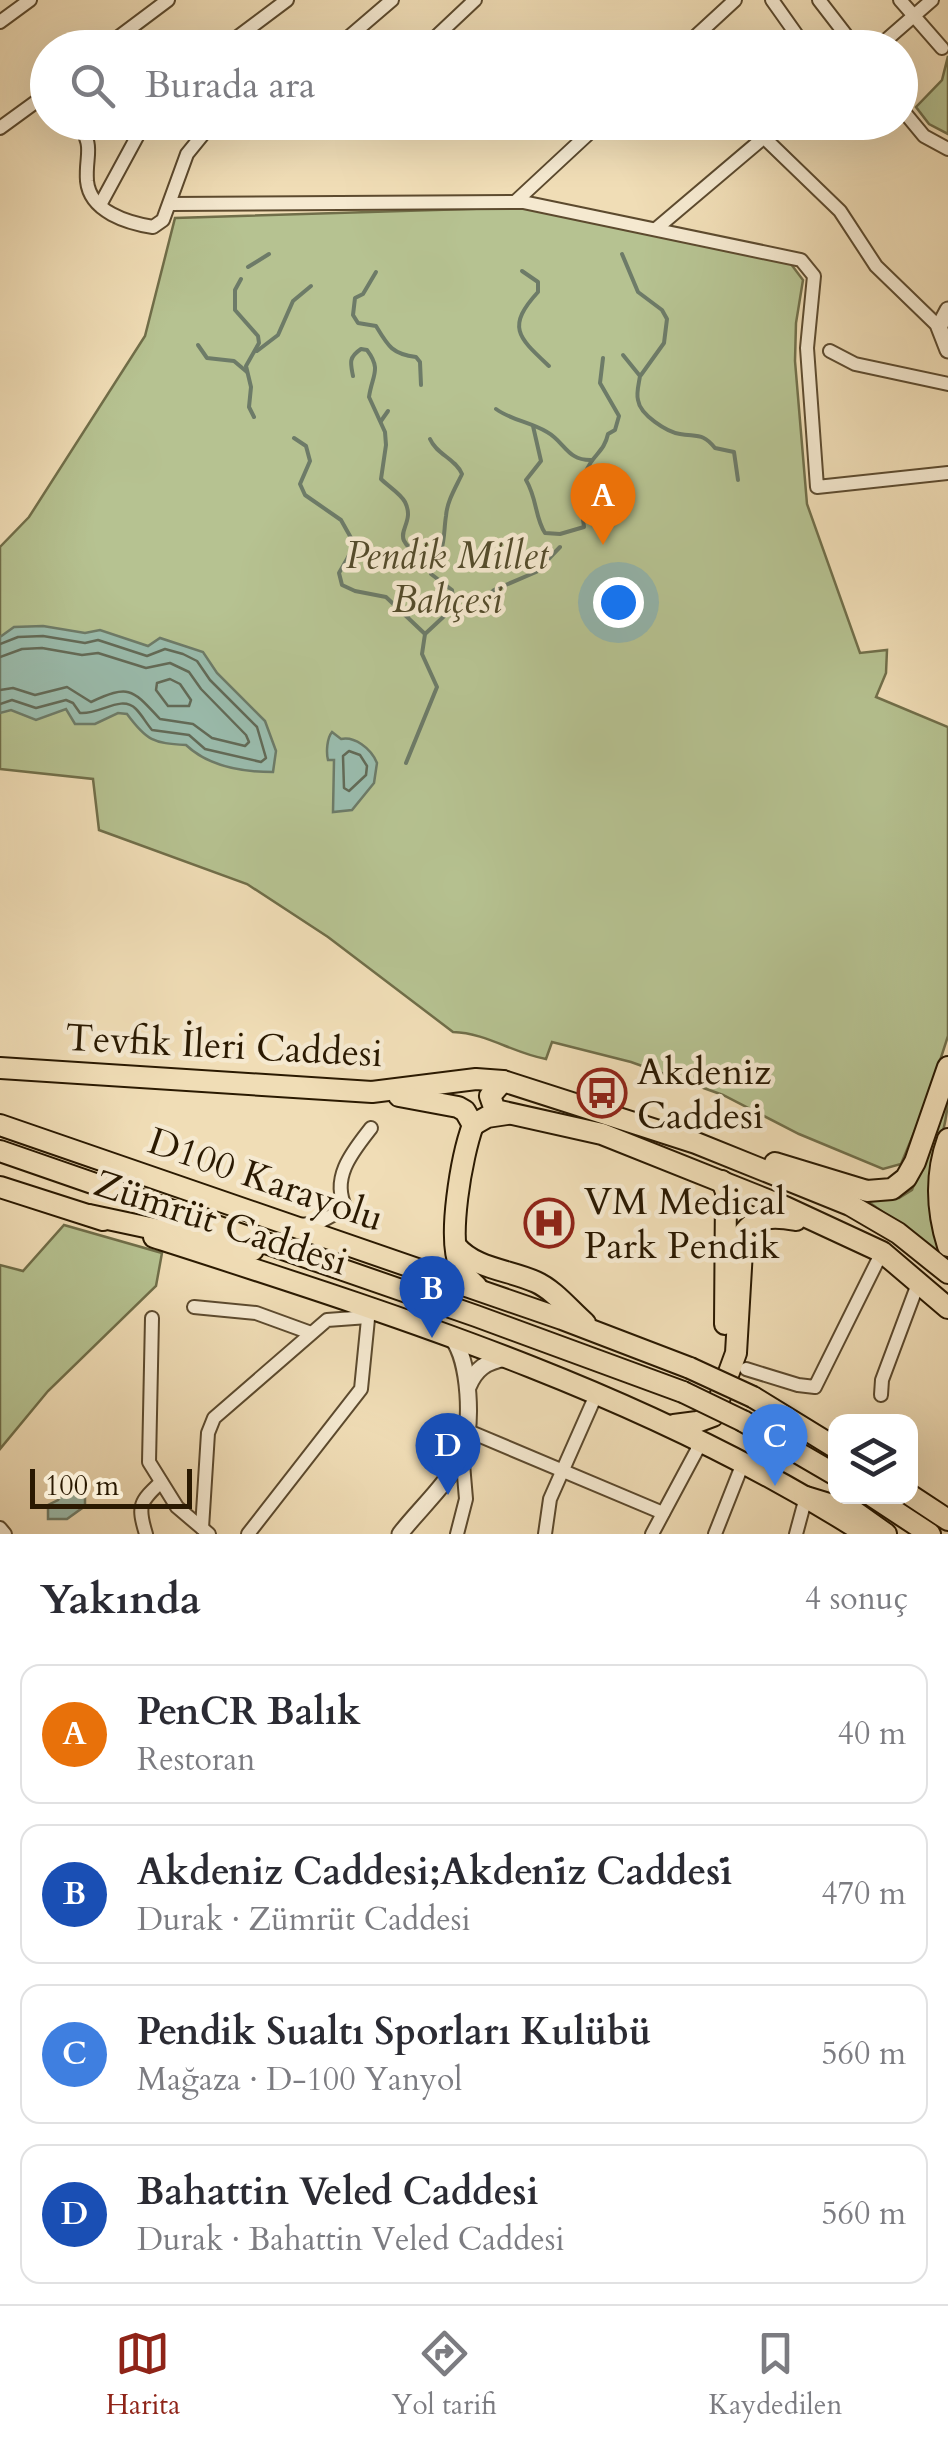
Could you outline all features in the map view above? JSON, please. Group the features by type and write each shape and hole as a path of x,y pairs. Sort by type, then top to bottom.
{"main road":[{"path":"696,1143 867,1191 892,1188 906,1178 915,1162 948,1067"},
{"name":"Tevfik İleri Caddesi","path":"0,1068 372,1092 476,1079 503,1081 696,1143 868,1214 948,1272"},
{"path":"503,1081 493,1090 490,1101 495,1110 595,1132 722,1182 882,1252 948,1308"},
{"path":"372,1092 448,1103 465,1111 473,1126"},
{"path":"482,1292 462,1270 456,1246 460,1166 473,1126 487,1117 507,1114"},
{"name":"D100 Karayolu","path":"0,1124 594,1331 753,1397 828,1443"},
{"path":"948,1140 939,1196 948,1246"},
{"name":"D100 Karayolu","path":"0,1151 683,1392 743,1421 828,1470"},
{"path":"697,1430 697,1414 723,1351 726,1192 722,1182"},
{"name":"Zümrüt Caddesi","path":"0,1188 368,1312 451,1336 668,1425 697,1430"},
{"path":"88,1216 346,1271"},
{"path":"697,1430 713,1416 734,1363 742,1239 748,1226 766,1218 793,1219 882,1252"},
{"path":"456,1246 478,1262 539,1283 594,1331"},
{"path":"697,1430 743,1463 806,1497 855,1531"},
{"path":"806,1497 855,1512 886,1534"},
{"path":"918,1499 948,1520"},
{"path":"884,1504 930,1534"}],"street":[{"path":"0,22 30,0"},
{"path":"128,30 168,0"},
{"path":"247,30 287,0"},
{"path":"357,30 392,0"},
{"path":"444,30 476,0"},
{"path":"772,0 793,30"},
{"path":"819,0 842,30"},
{"path":"900,0 942,48"},
{"path":"897,30 932,0"},
{"path":"702,30 731,3"},
{"path":"0,128 30,106"},
{"path":"918,129 948,149"},
{"path":"88,140 90,194 120,219 153,228 163,220 187,154 198,140"},
{"path":"100,205 135,140"},
{"path":"515,202 582,140"},
{"path":"658,228 759,140"},
{"path":"768,140 840,212 876,266 939,327 948,350"},
{"path":"170,204 515,202 794,257 812,270 814,283 807,348 817,487 948,474"},
{"path":"939,327 948,310"},
{"path":"830,351 855,364 948,384"},
{"path":"293,1226 318,1223 346,1208 340,1194 346,1161 371,1128"},
{"path":"746,1369 814,1387 882,1252"},
{"path":"881,1396 882,1380 919,1282"},
{"path":"194,1307 256,1313 311,1333"},
{"path":"206,1531 208,1433 214,1418 327,1320 368,1312 360,1390 248,1534"},
{"path":"152,1318 148,1462 177,1507 206,1531"},
{"path":"451,1336 463,1356 467,1391 462,1452 466,1499 457,1534"},
{"path":"467,1391 476,1370 508,1358"},
{"path":"546,1534 550,1499 596,1396"},
{"path":"466,1430 663,1514"},
{"path":"652,1534 697,1450 697,1430"},
{"path":"400,1534 462,1452"},
{"path":"715,1534 743,1463"},
{"path":"146,1534 140,1515 143,1500 162,1482"},
{"path":"796,1534 806,1497"}],"green space":[{"path":"948,56 948,134 929,124 918,110 942,80"},
{"name":"Pendik Millet Bahçesi","path":"532,207 791,264 803,280 795,361 807,504 860,653 887,650 886,673 876,697 948,727 948,1036 901,1164 883,1169 799,1134 723,1095 631,1062 552,1042 546,1059 453,1032 328,937 247,884 99,830 93,779 0,769 0,547 29,517 145,336 175,218"},
{"path":"948,1095 931,1192 944,1256 866,1200 899,1198 912,1190"},
{"path":"64,1225 162,1253 156,1286 48,1391 0,1449 0,1265 23,1271"}],"water":[{"path":"43,626 85,633 100,630 148,646 160,638 203,652 217,673 265,721 276,751 273,772 227,766 186,745 152,739 127,714 118,713 95,724 75,724 66,709 36,720 11,710 0,713 0,637 14,627"},
{"path":"332,732 341,739 362,744 377,763 374,783 352,810 333,812 334,760 328,760 327,753"},
{"path":"63,1491 85,1491 85,1506 67,1519 48,1519 48,1505 58,1500"}],"waterway":[{"path":"248,267 269,254"},
{"path":"622,254 638,292 662,310 667,319 664,343 641,375"},
{"path":"522,271 538,282 538,292 522,314 520,331 549,366"},
{"path":"376,272 363,294 355,298 353,315 358,323 376,326 396,351 416,357 420,362 421,385"},
{"path":"241,279 235,290 235,310 258,336 259,343 246,366 251,387 249,407 254,417"},
{"path":"257,351 278,335 293,301 311,286"},
{"path":"198,345 207,358 234,361 247,372"},
{"path":"353,376 352,357 361,349 367,350 375,368 369,397 385,432 381,479 405,502 408,518 403,537 425,562"},
{"path":"623,355 640,376 637,397 644,411 668,430 700,436 715,448 734,452 738,480"},
{"path":"533,426 541,461 526,480 545,533 560,534 584,527 584,478 608,434 615,430 619,416 600,383 603,358"},
{"path":"496,409 547,432 577,457 592,460"},
{"path":"381,421 388,411"},
{"path":"294,438 306,446 310,461 300,484 305,495 341,520 355,545 409,558 441,551 448,505 462,474 430,439"},
{"path":"355,545 339,573 342,585 386,597 425,634"},
{"path":"453,613 536,572 560,547"},
{"path":"406,763 437,687 422,654 425,634 454,607 452,590 431,574"}],"place":[{"name":"PenCR Balık","path":"603,545"},
{"name":"Akdeni̇z Caddesi̇","path":"602,1093"},
{"name":"VM Medical Park Pendik","path":"549,1223"},
{"name":"Akdeniz Caddesi;Akdeni̇z Caddesi̇","path":"432,1338"},
{"name":"Pendik Sualtı Sporları Kulübü","path":"775,1486"},
{"name":"Bahattin Veled Caddesi","path":"448,1495"}]}
